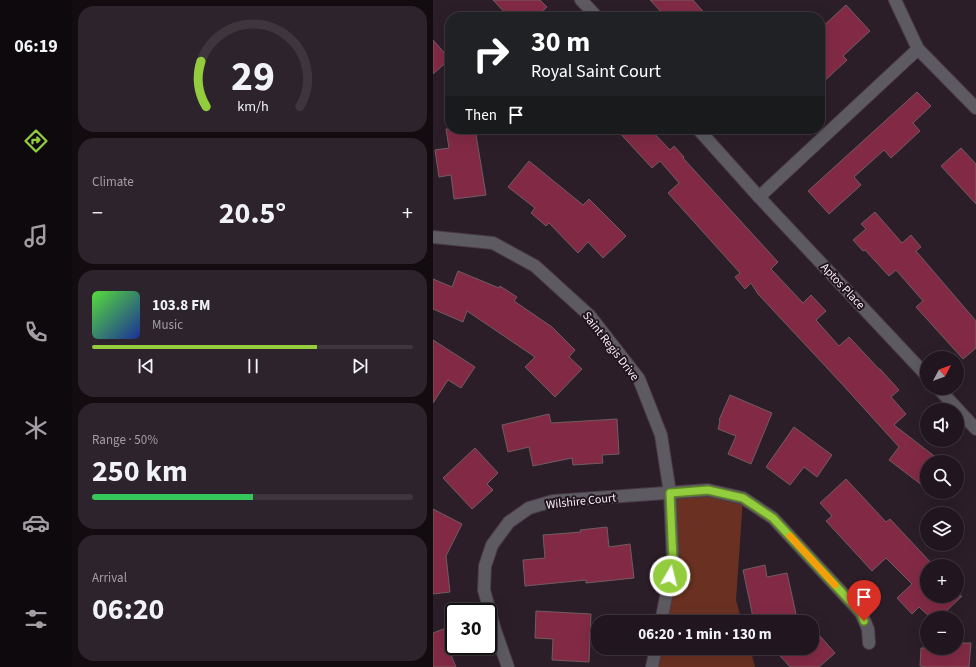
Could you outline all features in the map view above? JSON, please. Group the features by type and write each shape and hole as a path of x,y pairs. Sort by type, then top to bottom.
{"street":[{"path":"581,0 592,12"},
{"path":"895,0 918,49 976,108"},
{"path":"759,197 918,49"},
{"name":"Aptos Place","path":"702,134 759,197 920,369"},
{"name":"Saint Regis Drive","path":"433,238 493,243 535,266 590,316 639,379 661,435 670,493 673,561 662,615"},
{"path":"944,395 976,429"},
{"name":"Wilshire Court","path":"508,667 495,630 484,590 485,566 492,545 509,522 529,508 553,501 708,490 743,498 773,518 861,613 868,629 869,643"},
{"path":"652,667 655,655"}],"shaded area":[{"path":"670,493 743,498 736,600 740,615 662,615 673,561"},
{"path":"655,655 752,655 755,667 652,667"}],"building":[{"path":"493,0 540,0 547,7 542,12 504,12"},
{"path":"650,0 693,0 704,12 661,12"},
{"path":"846,5 870,31 843,56 847,60 825,80 825,24"},
{"path":"433,40 445,53 445,63 433,74"},
{"path":"917,92 931,106 913,123 920,131 891,158 884,150 854,177 861,185 829,214 808,191"},
{"path":"447,134 476,134 486,195 454,199 451,175 439,177 435,150 449,148"},
{"path":"621,134 655,134 670,150 674,146 684,157 683,158 778,262 771,269 803,303 811,295 826,311 816,320 839,346 849,337 899,390 891,397 906,414 894,425 920,445 920,447 923,447 933,455 920,455 920,484 889,460 899,447 758,294 751,283 745,289 735,277 740,273 668,193 679,183 660,161 652,168"},
{"path":"961,148 976,164 976,204 941,166"},
{"path":"529,161 583,205 589,199 626,236 603,258 588,242 578,253 549,223 546,226 531,213 535,208 508,187"},
{"path":"875,212 902,243 911,235 921,247 916,251 976,321 976,348 964,358 964,351 956,351 916,307 923,301 896,270 889,276 865,250 863,251 853,240 866,229 861,224"},
{"path":"458,271 499,288 500,286 517,297 514,301 552,327 575,350 569,357 582,369 555,397 525,367 535,357 467,311 463,322 433,309 433,279 452,287"},
{"path":"433,340 475,367 461,388 448,380 433,403"},
{"path":"730,395 772,413 751,464 728,454 736,436 718,429 719,420"},
{"path":"549,414 551,423 617,419 619,454 602,455 603,463 573,465 572,458 533,466 529,447 508,452 502,425"},
{"path":"794,427 832,455 817,477 804,467 790,485 766,467"},
{"path":"475,448 498,473 487,484 493,490 472,509 443,478"},
{"path":"846,479 886,522 890,519 927,559 920,559 920,603 955,603 946,611 923,611 919,607 912,614 897,598 912,584 886,558 872,571 826,521 832,516 820,503"},
{"path":"433,509 462,524 446,556 450,592 433,594"},
{"path":"607,527 609,547 630,544 634,578 586,583 586,580 525,586 523,560 545,558 543,535 581,532 580,530"},
{"path":"765,565 767,577 787,573 796,614 753,615 743,570"},
{"path":"536,611 591,614 589,662 552,660 553,639 535,638"},
{"path":"445,628 445,655 451,655 456,667 433,667 433,633"},
{"path":"819,635 835,653 819,667 790,667 779,655 819,655"},
{"path":"964,643 971,643 969,667 920,666 921,655 964,655"}],"slow traffic":[{"path":"790,536 835,585"}],"route":[{"path":"670,576 673,561 670,493 708,490 743,498 773,518 861,613 864,621"}]}
